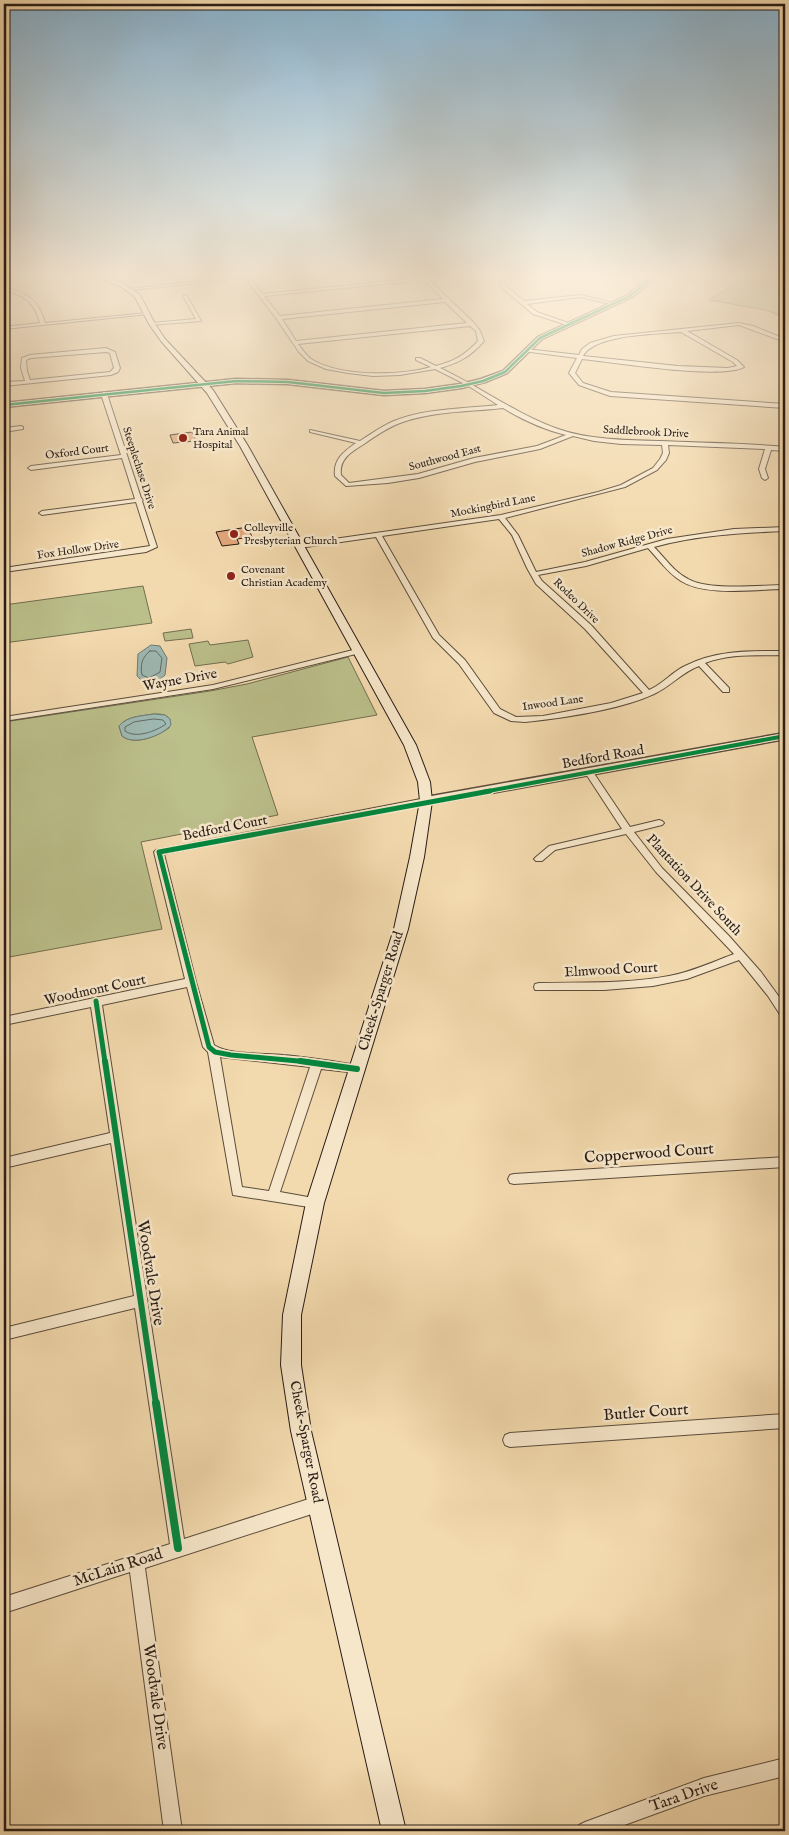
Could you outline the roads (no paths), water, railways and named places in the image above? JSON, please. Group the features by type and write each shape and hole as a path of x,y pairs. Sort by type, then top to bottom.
{"main road":[{"name":"Cheek-Sparger Road","path":"179,359 218,403 244,446 410,745 424,782 426,801 417,857 401,929 315,1202 292,1315 291,1365 301,1431 394,1831"}],"street":[{"path":"27,359 23,363 26,378 29,382"},
{"path":"4,384 106,374 116,370 114,359"},
{"path":"309,359 334,368 380,373 437,369 463,359"},
{"path":"419,359 443,372"},
{"path":"4,405 203,384 266,380 356,391 392,393 430,391 470,384 505,372 518,359"},
{"path":"580,359 572,376 581,384 610,394 785,406"},
{"path":"587,359 686,368 728,370 740,367 731,359"},
{"name":"Saddlebrook Drive","path":"443,372 470,384 485,393 485,396"},
{"name":"Saddlebrook Drive","path":"443,372 444,376 461,386 478,395 485,396 528,420 573,434 606,441 785,449"},
{"name":"Steeplechase Drive","path":"104,394 140,500 154,548"},
{"path":"312,431 361,443 405,419 502,406"},
{"path":"4,430 21,428"},
{"name":"Southwood East","path":"361,443 343,456 338,467 338,476 348,484 388,482 419,476 474,460 538,448 573,434"},
{"name":"Mockingbird Lane","path":"300,546 501,517 623,486 655,469 666,453 665,444"},
{"path":"765,478 762,469 768,448"},
{"name":"Oxford Court","path":"31,468 125,456"},
{"path":"42,512 140,500"},
{"name":"Rodeo Drive","path":"501,517 515,535 539,582 588,628 648,694"},
{"name":"Shadow Ridge Drive","path":"534,574 586,564 648,545 734,531 785,529"},
{"name":"Inwood Lane","path":"378,535 436,636 462,662 488,700 503,716 526,720 612,705 659,689 686,668 700,662 739,653 785,653"},
{"path":"648,545 678,575 693,584 717,587 785,587"},
{"name":"Fox Hollow Drive","path":"4,570 154,548"},
{"name":"Wayne Drive","path":"4,719 203,689 357,651"},
{"path":"700,662 726,690"},
{"name":"Bedford Road","path":"426,801 785,736"},
{"name":"Plantation Drive South","path":"588,771 626,830 659,869 781,1000 785,1013"},
{"name":"Bedford Court","path":"191,982 159,852 426,801"},
{"path":"539,859 552,848 659,823"},
{"name":"Elmwood Court","path":"539,987 662,981 686,976 741,956"},
{"path":"191,982 204,1033 209,1047 215,1052 284,1059 357,1070"},
{"name":"Woodmont Court","path":"4,1021 191,982"},
{"name":"Woodvale Drive","path":"96,1001 178,1548"},
{"path":"213,1050 237,1191 315,1202"},
{"path":"273,1196 317,1064"},
{"path":"4,1163 116,1136"},
{"name":"Copperwood Court","path":"514,1179 785,1162"},
{"path":"4,1334 141,1300"},
{"name":"Butler Court","path":"510,1440 785,1421"},
{"name":"McLain Road","path":"4,1605 318,1504"},
{"name":"Woodvale Drive","path":"136,1562 174,1831"},
{"name":"Tara Drive","path":"585,1831 704,1787 785,1767"}],"water":[{"path":"151,645 160,646 167,658 165,675 158,680 147,682 137,676 138,654"},
{"path":"154,714 165,715 170,719 171,725 155,736 140,740 127,739 122,736 119,726 126,720"}],"place":[{"name":"Tara Animal Hospital","path":"183,438"},
{"name":"Colleyville Presbyterian Church","path":"234,534"},
{"name":"Covenant Christian Academy","path":"231,576"}]}
